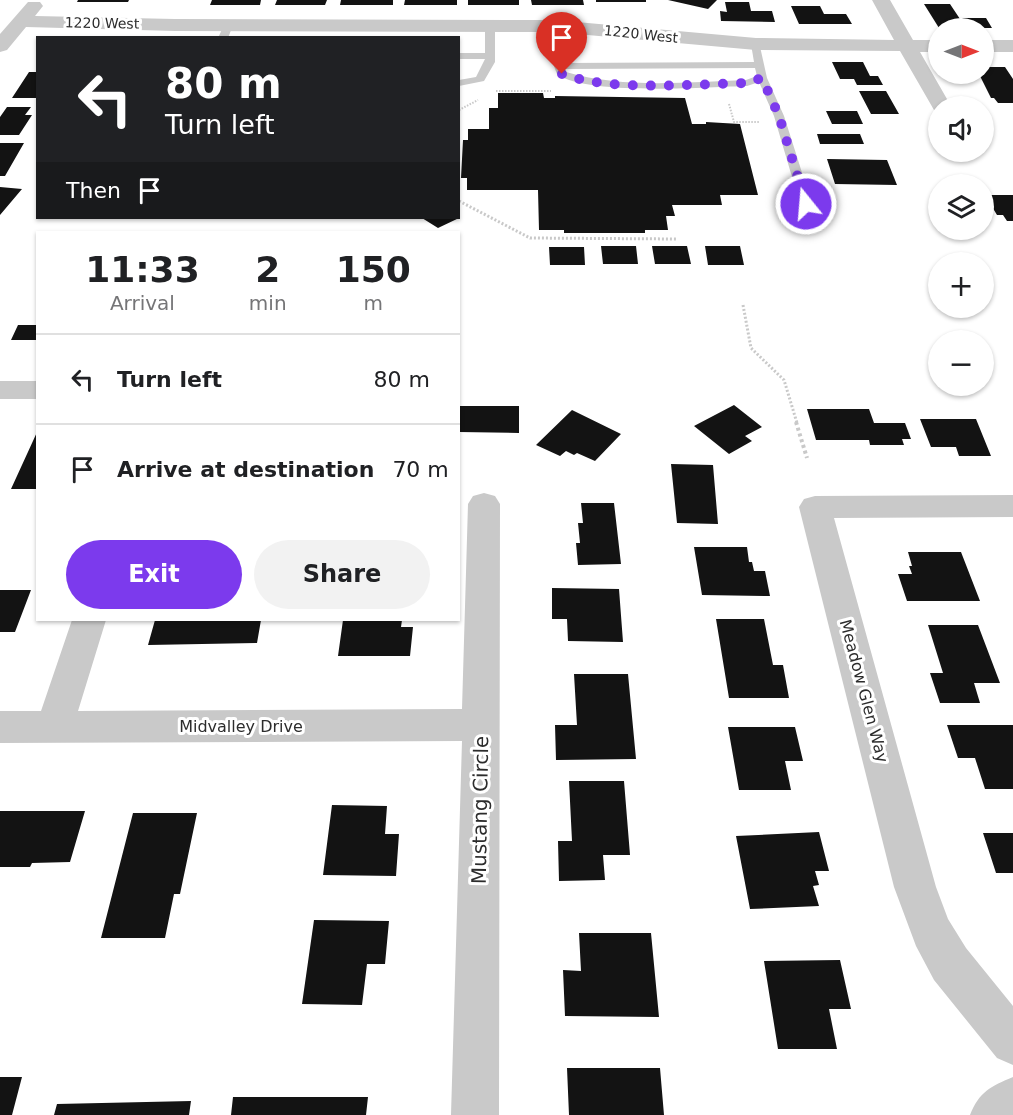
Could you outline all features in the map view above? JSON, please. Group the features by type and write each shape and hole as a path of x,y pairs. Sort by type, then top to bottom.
{"street":[{"path":"0,46 40,0"},
{"path":"881,0 935,96"},
{"name":"1220 West","path":"20,21 226,31 554,26 756,44 928,46"},
{"path":"994,46 1013,46"},
{"path":"0,390 36,390"},
{"name":"Mustang Circle","path":"476,1115 484,504"},
{"name":"Meadow Glen Way","path":"1013,506 815,507 912,875 931,931 950,964 1013,1042"},
{"path":"54,727 89,621"},
{"name":"Midvalley Drive","path":"0,727 481,725"},
{"path":"994,1115 1013,1101"}],"lane":[{"path":"460,83 480,79 490,62 490,26"},
{"path":"554,26 562,74 580,81 630,84 747,83 762,78"},
{"path":"756,44 762,78 779,116 806,204"},
{"path":"460,56 490,56"},
{"path":"559,66 760,65"}],"path":[{"path":"490,91 554,91"},
{"path":"729,102 734,122"},
{"path":"460,202 530,238 677,239"},
{"path":"743,305 751,348 784,380 807,458"}],"building":[{"path":"78,0 129,0 128,2 77,2"},
{"path":"212,0 261,0 260,5 210,5"},
{"path":"277,0 327,0 325,5 275,5"},
{"path":"341,0 393,0 393,5 340,5"},
{"path":"405,0 457,0 457,5 404,5"},
{"path":"468,0 519,0 519,5 468,5"},
{"path":"531,0 583,0 584,5 532,5"},
{"path":"596,0 646,0 646,2 596,2"},
{"path":"668,0 717,0 708,9"},
{"path":"725,2 749,2 751,11 772,11 775,22 721,21 720,11 727,12"},
{"path":"924,4 950,4 959,18 933,18"},
{"path":"791,6 820,6 824,14 846,14 852,24 799,24"},
{"path":"832,62 863,62 870,76 878,76 883,85 857,85 854,79 840,79"},
{"path":"994,67 1005,67 1013,79 1013,103 998,103 994,96 990,96 984,84 994,84"},
{"path":"29,72 36,72 36,98 12,98"},
{"path":"859,91 886,91 899,114 871,114"},
{"path":"498,93 543,93 544,98 555,98 555,96 685,98 692,124 706,124 706,122 740,124 758,195 720,195 722,205 672,205 675,216 666,216 668,230 645,230 645,233 564,233 564,230 539,230 538,190 467,190 467,178 461,178 463,140 468,140 468,129 489,129 489,108 498,108"},
{"path":"7,107 31,107 25,115 32,115 19,135 0,135 0,117"},
{"path":"826,111 857,111 863,124 832,124"},
{"path":"817,134 860,134 864,144 820,144"},
{"path":"0,143 24,143 5,176 0,176"},
{"path":"827,159 887,160 897,185 835,184"},
{"path":"0,187 22,189 0,215"},
{"path":"994,195 1013,195 1013,221 1007,221 1003,215 997,215 994,210"},
{"path":"424,219 457,219 438,228"},
{"path":"601,246 636,246 638,264 603,264"},
{"path":"652,246 687,246 691,264 655,264"},
{"path":"705,246 740,246 744,265 708,265"},
{"path":"549,247 584,247 585,265 550,265"},
{"path":"18,325 36,325 36,340 11,340"},
{"path":"734,405 762,427 745,436 752,441 729,454 694,426"},
{"path":"460,406 519,406 519,433 460,432"},
{"path":"807,409 869,409 874,423 905,423 911,439 902,439 904,445 870,445 869,440 816,440"},
{"path":"572,410 621,434 595,461 566,451 560,456 536,445"},
{"path":"920,419 976,419 991,456 959,456 956,447 931,447"},
{"path":"36,434 36,489 11,489"},
{"path":"671,464 713,465 718,524 677,523"},
{"path":"581,503 614,503 621,564 578,565 576,543 580,543 578,523 583,523"},
{"path":"694,547 747,547 749,562 752,562 754,571 765,571 770,596 702,595"},
{"path":"908,552 961,552 980,601 907,601 898,574 912,574"},
{"path":"552,588 619,589 623,642 568,641 567,619 552,619"},
{"path":"0,590 31,590 15,632 0,632"},
{"path":"716,619 764,619 773,665 783,665 789,698 729,698"},
{"path":"155,621 261,621 257,643 148,645"},
{"path":"343,621 402,621 401,627 413,627 410,656 338,656"},
{"path":"928,625 978,625 1000,683 974,683 980,703 940,703 930,673 943,673"},
{"path":"574,674 628,674 636,759 556,760 555,725 577,725"},
{"path":"947,725 1013,725 1013,789 985,789 975,758 958,758"},
{"path":"728,727 795,727 803,761 785,761 791,790 739,790"},
{"path":"569,781 624,781 630,855 603,855 605,880 559,881 558,841 572,841"},
{"path":"332,805 387,806 385,834 399,834 396,876 323,875"},
{"path":"0,811 85,811 70,862 32,863 30,867 0,867"},
{"path":"133,813 197,813 180,894 174,894 165,938 101,938"},
{"path":"819,832 829,871 815,871 819,885 813,886 819,906 750,909 736,836"},
{"path":"983,833 1013,833 1013,873 996,873"},
{"path":"314,920 389,921 385,964 367,964 362,1005 302,1004"},
{"path":"579,933 651,933 659,1017 565,1016 563,970 581,971"},
{"path":"840,960 851,1009 829,1009 837,1049 778,1049 764,961"},
{"path":"567,1068 660,1068 664,1115 569,1115"},
{"path":"0,1077 22,1077 12,1115 0,1115"},
{"path":"233,1097 368,1097 366,1115 231,1115"},
{"path":"191,1101 189,1115 54,1115 57,1104"}],"route":[{"path":"562,74 580,81 630,84 747,83 762,78 779,116 806,204"}]}
